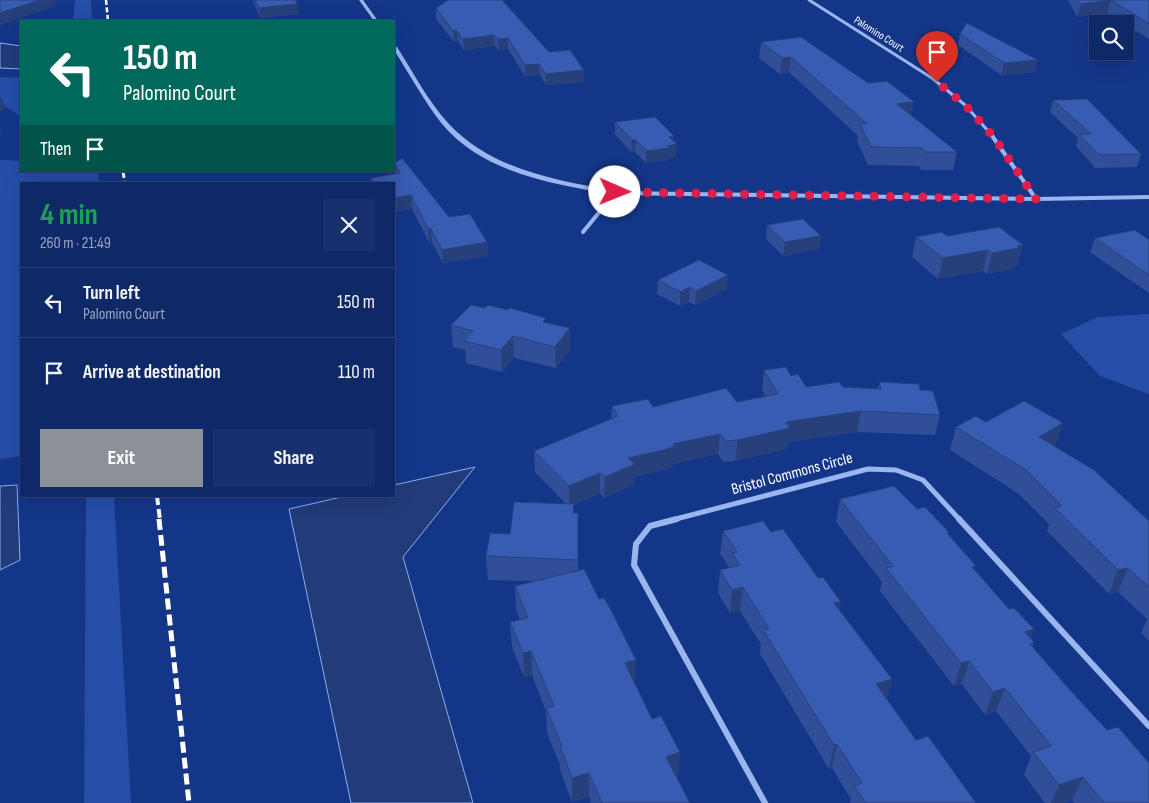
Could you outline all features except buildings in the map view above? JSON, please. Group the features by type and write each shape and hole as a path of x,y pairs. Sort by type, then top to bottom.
{"street":[{"path":"361,0 375,20"},
{"name":"Palomino Court","path":"809,0 932,78 965,105 993,136 1036,199"},
{"path":"395,49 446,124 464,142 498,164 558,183 615,192 1036,199 1149,197"},
{"path":"583,232 615,192"},
{"name":"Bristol Commons Circle","path":"766,803 634,565 636,544 650,526 868,469 896,470 924,480 1149,726"}],"shaded area":[{"path":"75,0 91,0 92,20 73,20"},
{"path":"0,43 20,46 20,69 0,68"},
{"path":"0,77 20,78 20,116 0,103"},
{"path":"0,160 20,161 20,172 98,172 99,182 20,182 20,456 0,459"},
{"path":"1149,314 1149,394 1100,376 1061,334 1098,317"},
{"path":"475,467 403,557 473,803 351,803 289,509 342,497 395,497 395,485"},
{"path":"17,485 20,560 0,570 0,486"},
{"path":"86,497 114,497 131,803 84,803"}],"railway":[{"path":"106,0 108,20"},
{"path":"123,172 125,182"},
{"path":"157,497 160,520"},
{"path":"159,519 189,803"}],"route":[{"path":"615,192 1036,199 993,136 965,105 937,82"}]}
